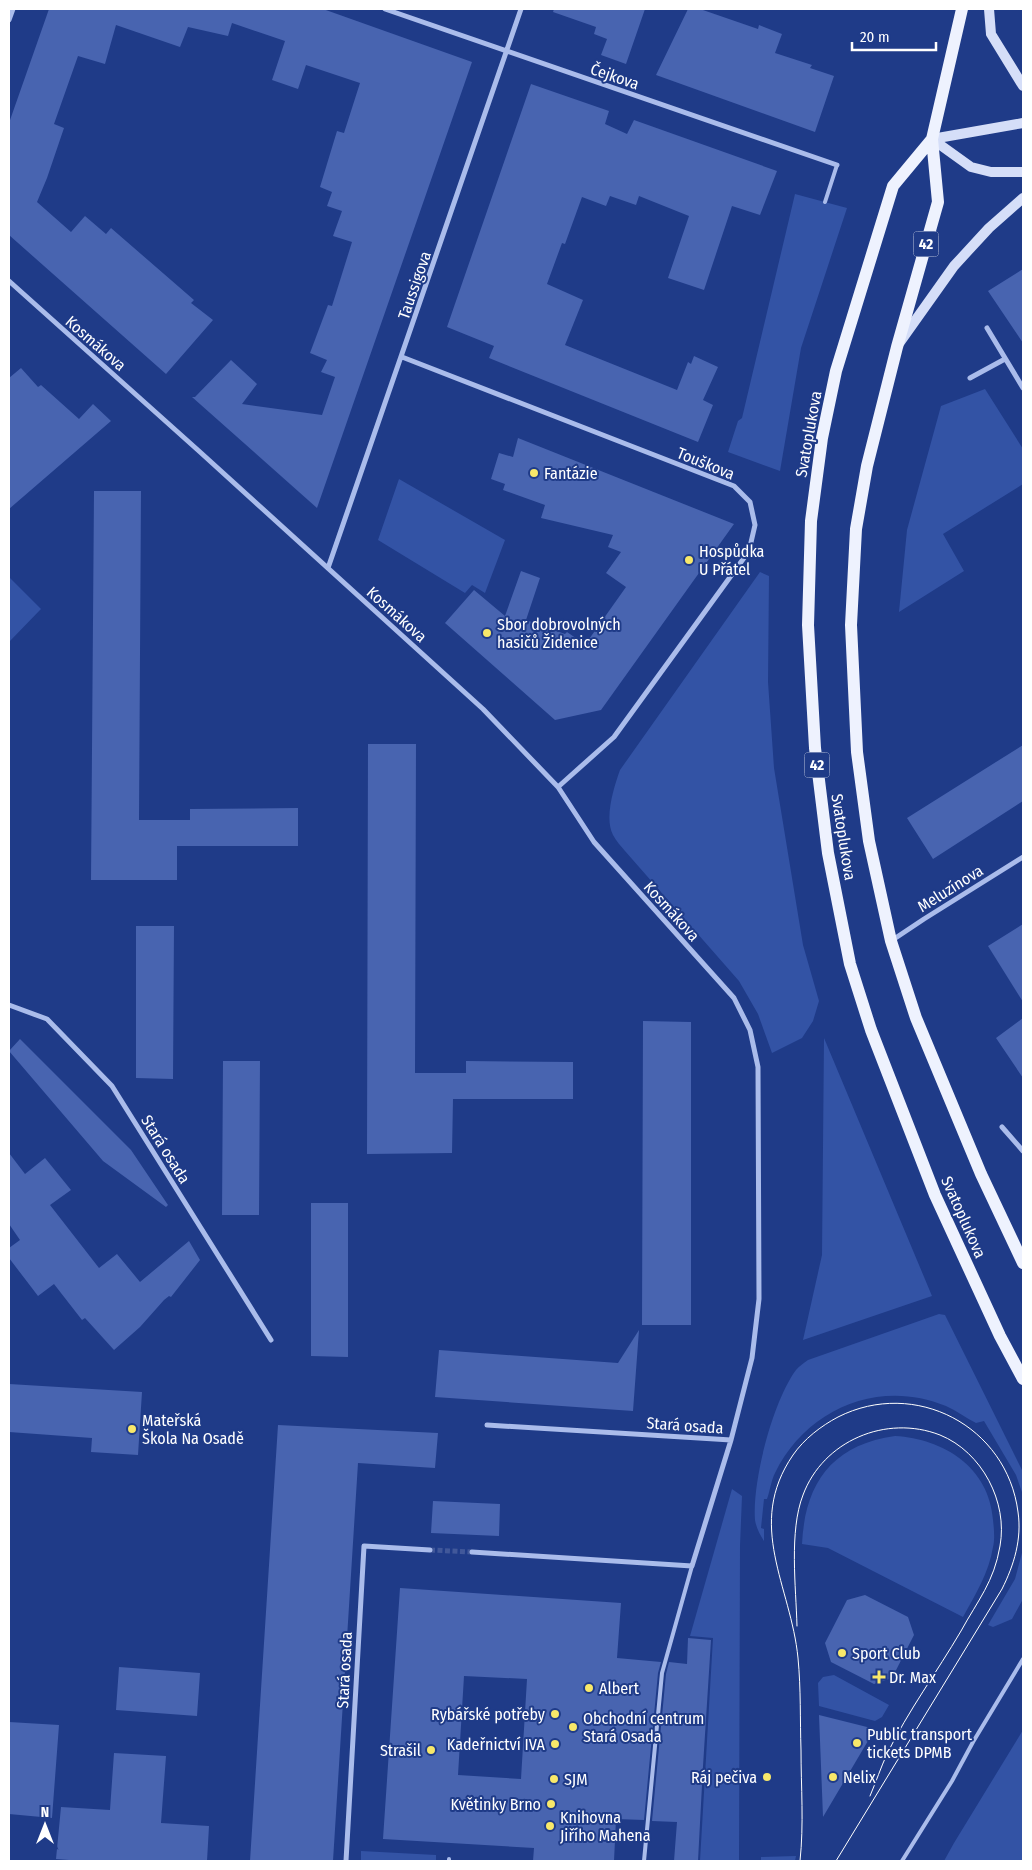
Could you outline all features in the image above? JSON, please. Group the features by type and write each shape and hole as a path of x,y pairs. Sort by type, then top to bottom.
{"main road":[{"name":"Svatoplukova","path":"962,9 932,139 938,202 897,346 867,466 856,529 851,625 857,752 869,841 891,941 916,1018 980,1174 1023,1263"},
{"path":"989,9 991,34 1023,86"},
{"path":"932,139 1023,123"},
{"name":"Svatoplukova","path":"932,139 893,186 836,371 822,438 811,521 809,606 815,748 832,872 850,964 871,1030 935,1195 1000,1336 1023,1379"},
{"path":"932,139 971,167 991,172 1023,172"},
{"path":"897,346 954,266 989,228 1023,198"}],"street":[{"path":"9,20 13,9"},
{"name":"Čejkova","path":"385,9 837,165"},
{"name":"Taussigova","path":"328,568 521,9"},
{"name":"Kosmákova","path":"9,281 483,709 558,787 594,842 734,998 750,1030 758,1067 760,1299"},
{"path":"987,328 1023,388"},
{"name":"Touškova","path":"402,357 734,486 750,502 756,525 749,551 614,737 558,787"},
{"path":"970,378 1005,359"},
{"name":"Meluzínova","path":"891,941 924,918 1023,857"},
{"name":"Stará osada","path":"9,1006 47,1019 112,1086 271,1340"},
{"path":"1002,1127 1023,1151"},
{"name":"Stará osada","path":"692,1566 731,1440 752,1358 760,1299"},
{"name":"Stará osada","path":"487,1425 731,1440"},
{"name":"Stará osada","path":"346,1861 364,1546 430,1550"},
{"path":"472,1552 692,1566"}],"lane":[{"path":"825,202 837,165"},
{"path":"644,1861 662,1673 692,1566"},
{"path":"902,1861 1023,1659"}],"shaded area":[{"path":"795,194 847,208 801,348 780,471 728,452 738,421 742,418"},
{"path":"985,389 1023,449 1023,484 943,534 964,571 899,612 907,530 941,406"},
{"path":"399,479 505,540 485,593 472,585 465,593 378,540"},
{"path":"760,572 769,576 768,682 774,768 803,945 819,1001 813,1021 802,1038 772,1053 758,1014 739,981 619,843 613,835 609,820 611,802 620,770"},
{"path":"9,579 41,609 9,642"},
{"path":"824,1038 932,1296 803,1340 822,1255"},
{"path":"939,1314 945,1315 1023,1472 1023,1495 1016,1475 984,1421 976,1423 946,1406 921,1398 895,1396 871,1398 847,1405 825,1416 805,1432 788,1451 772,1479 767,1499 764,1499 761,1528 764,1529 764,1541 758,1531 755,1520 757,1484 772,1421 779,1401 796,1370 808,1360"},
{"path":"895,1436 913,1438 930,1443 961,1459 983,1485 990,1501 994,1534 991,1557 981,1584 963,1617 828,1548 802,1544 804,1522 809,1503 816,1485 826,1470 854,1448"},
{"path":"732,1489 742,1496 740,1546 739,1861 700,1861 713,1638 690,1636"},
{"path":"1023,1549 1023,1599 1012,1619 993,1627 988,1625 1015,1579"},
{"path":"834,1675 889,1705 882,1717 875,1721 819,1706 818,1683 823,1677"},
{"path":"1023,1730 1023,1861 944,1861 954,1843"},
{"path":"361,1851 436,1855 436,1861 361,1861"},
{"path":"796,1856 795,1861 761,1861 761,1857"}],"building":[{"path":"49,9 323,9 472,62 317,508 192,397 195,397 231,360 257,384 242,404 322,415 335,377 321,372 327,360 310,353 328,305 332,306 352,242 333,236 342,211 327,206 332,192 320,187 337,131 344,133 360,83 306,65 298,89 272,80 285,41 232,23 228,36 188,27 180,47 116,25 105,64 78,56 54,124 64,128 37,202 71,232 85,216 106,234 111,228 194,300 191,303 213,320 166,374 9,235 9,123"},
{"path":"554,9 645,9 626,64 601,55 607,39 594,34 596,27 553,12"},
{"path":"688,9 700,9 758,29 759,25 782,34 775,53 812,65 810,68 834,76 815,132 656,75"},
{"path":"531,84 609,111 605,124 627,134 634,120 777,171 760,215 732,206 704,290 668,278 689,216 639,196 636,205 610,196 606,206 582,197 565,244 562,243 547,284 583,300 565,345 677,390 688,362 691,364 694,356 718,367 703,400 713,405 698,442 489,358 494,346 447,327"},
{"path":"1023,269 1023,343 988,291"},
{"path":"21,368 38,387 41,385 79,419 93,404 111,421 9,509 9,378"},
{"path":"518,438 734,524 601,710 555,720 445,623 474,590 505,616 521,571 540,578 526,620 565,634 567,632 580,641 582,638 587,642 626,587 606,573 621,552 608,547 613,535 541,518 545,505 503,490 505,484 491,479 499,453 513,457"},
{"path":"94,491 141,491 139,820 190,820 190,809 298,808 298,846 177,846 177,880 91,880"},
{"path":"368,744 416,744 415,1073 466,1073 466,1061 573,1062 573,1099 453,1099 452,1153 367,1154"},
{"path":"1023,745 1023,801 933,859 907,818"},
{"path":"1023,924 1023,1002 988,946"},
{"path":"136,926 174,926 173,1079 136,1078"},
{"path":"1023,1018 1023,1078 996,1038"},
{"path":"643,1021 691,1022 691,1325 642,1325"},
{"path":"20,1039 131,1150 168,1205 166,1207 103,1161 9,1051"},
{"path":"223,1061 260,1061 259,1215 222,1215"},
{"path":"9,1153 25,1174 45,1158 71,1190 50,1205 99,1268 117,1254 140,1282 189,1241 200,1260 171,1297 169,1296 164,1300 140,1327 114,1350 85,1318 82,1320 54,1284 38,1296 9,1258 9,1248 20,1240 9,1224"},
{"path":"311,1203 348,1203 348,1357 311,1356"},
{"path":"639,1330 633,1411 435,1397 439,1350 618,1363"},
{"path":"9,1384 142,1392 138,1455 91,1452 92,1438 9,1432"},
{"path":"278,1425 438,1433 435,1468 358,1463 333,1861 250,1861"},
{"path":"433,1501 500,1504 499,1536 431,1533"},
{"name":"Obchodní centrum Stará Osada","path":"400,1588 621,1603 617,1658 661,1662 658,1673 644,1820 616,1819 614,1861 533,1861 534,1848 383,1839","holes":["464,1676 527,1679 521,1779 458,1775"]},
{"path":"865,1595 908,1617 914,1635 892,1678 874,1684 831,1662 825,1643 847,1600"},
{"path":"688,1638 711,1640 698,1861 674,1861 677,1822 652,1821 666,1674 669,1662 687,1664"},
{"path":"119,1667 200,1673 197,1716 116,1710"},
{"path":"819,1715 875,1729 823,1817"},
{"path":"9,1722 59,1725 52,1818 9,1814"},
{"path":"114,1753 166,1756 161,1823 209,1826 207,1861 82,1861 56,1859 61,1807 110,1810"}],"tunnel":[{"path":"430,1550 472,1552"}],"tram line":[{"path":"800,1861 802,1806 798,1658 794,1631 775,1556 772,1531 773,1506 779,1481 793,1455 802,1444 819,1429 838,1417 867,1406 897,1403 926,1407 953,1418 977,1434 996,1455 1010,1482 1018,1512 1018,1542 1010,1571 1002,1589 836,1861"},
{"path":"797,1626 794,1559 796,1525 803,1495 812,1476 825,1460 841,1447 859,1437 878,1431 899,1428 919,1429 940,1435 968,1453 989,1480 1000,1512 1000,1546 994,1570 990,1581 952,1646 895,1738 870,1796"}],"place":[{"name":"Fantázie","path":"534,473"},
{"name":"Hospůdka U Přátel","path":"689,560"},
{"name":"Sbor dobrovolných hasičů Židenice","path":"487,633"},
{"name":"Mateřská Škola Na Osadě","path":"132,1429"},
{"name":"Sport Club","path":"842,1653"},
{"name":"Dr. Max","path":"879,1677"},
{"name":"Albert","path":"589,1688"},
{"name":"Rybářské potřeby","path":"555,1714"},
{"name":"Obchodní centrum Stará Osada","path":"573,1727"},
{"name":"Public transport tickets DPMB","path":"857,1743"},
{"name":"Kadeřnictví IVA","path":"555,1744"},
{"name":"Strašil","path":"431,1750"},
{"name":"Ráj pečiva","path":"767,1777"},
{"name":"Nelix","path":"833,1777"},
{"name":"SJM","path":"554,1779"},
{"name":"Květinky Brno","path":"551,1804"},
{"name":"Knihovna Jiřího Mahena","path":"550,1826"}]}
